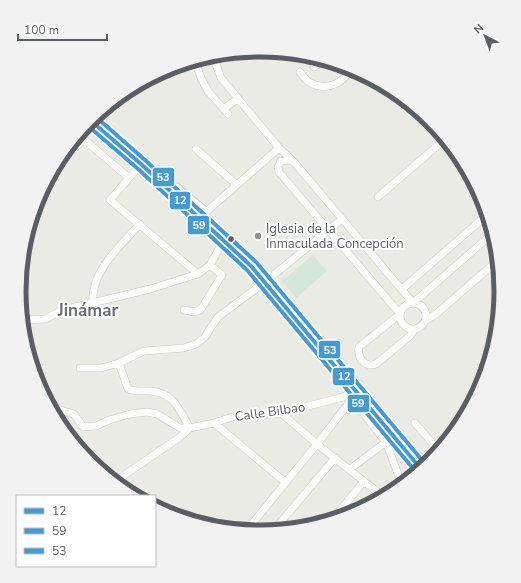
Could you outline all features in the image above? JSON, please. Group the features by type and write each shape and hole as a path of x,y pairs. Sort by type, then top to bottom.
{"main road":[{"path":"96,125 242,256 265,282 354,395 418,465"}],"street":[{"path":"215,62 221,78 279,148 294,162 413,303"},
{"path":"314,67 318,64"},
{"path":"197,66 200,78 226,111 238,98"},
{"path":"300,72 309,83 318,86 329,86 336,84 347,74"},
{"path":"83,139 129,178"},
{"path":"378,197 441,142"},
{"path":"279,148 281,161 278,167 279,172 400,314"},
{"path":"200,218 207,210 279,148"},
{"path":"196,149 237,185"},
{"path":"281,161 288,160 294,162"},
{"path":"141,164 110,200 198,274"},
{"path":"402,289 484,218"},
{"path":"80,368 101,368 119,363 144,351 184,348 196,344 204,338 218,317 265,282 342,219"},
{"path":"92,303 92,295 102,266 140,224"},
{"path":"413,303 488,237"},
{"path":"28,320 44,319 63,310 150,289 198,274 210,265 224,240"},
{"path":"425,321 426,314 424,308 419,304 407,304 402,308 400,320 403,326 409,329 415,329 423,325 425,321 436,314 493,264"},
{"path":"184,310 195,312 201,309 222,275 210,265"},
{"path":"400,314 359,347 358,353 366,364 371,366 376,364 410,336 415,329"},
{"path":"119,363 128,389 135,392 151,391 164,394 175,402 190,428 180,437 119,479"},
{"path":"251,525 317,444 354,395 386,442 400,480"},
{"name":"Calle Bilbao","path":"57,409 74,414 83,427 96,426 109,420 130,414 147,412 157,414 180,428 190,428 214,423 232,417 281,413 354,395"},
{"path":"281,413 380,494"},
{"path":"214,423 285,482"},
{"path":"415,423 436,447"},
{"path":"350,469 386,442"},
{"path":"278,525 335,458"},
{"path":"338,513 364,481"}],"lane":[{"path":"170,191 178,186 207,210"}],"green space":[{"path":"313,255 327,271 296,298 282,281"}],"transit line":[{"name":"53","path":"100,121 256,262 422,461"},
{"name":"12","path":"96,125 141,164 251,266 418,465"},
{"name":"59","path":"92,129 137,168 247,270 414,469"}],"place":[{"name":"Iglesia de la Inmaculada Concepción","path":"258,236"}],"district":[{"name":"Jinámar","path":"88,310"}]}
